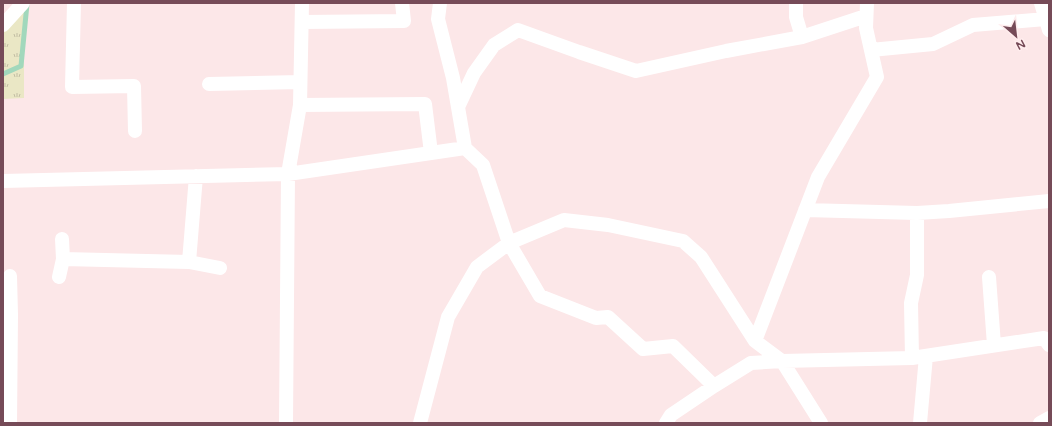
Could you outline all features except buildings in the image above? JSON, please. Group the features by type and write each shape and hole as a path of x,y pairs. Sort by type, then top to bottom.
{"street":[{"path":"3,25 23,3"},
{"path":"74,3 72,87 134,86 135,131"},
{"path":"286,423 288,174 300,105 302,3"},
{"path":"302,22 404,21 402,3"},
{"path":"440,3 438,19 453,78 465,148 483,165 509,243 540,296 596,318 608,316 643,349 673,346 714,386"},
{"path":"796,3 796,16 802,37"},
{"path":"871,50 933,44 973,25 1047,24 1041,3"},
{"path":"458,108 474,73 494,45 518,30 636,71 726,51 802,37 867,10 866,28 877,77 818,177 755,341"},
{"path":"209,84 300,82"},
{"path":"300,105 425,104 431,153"},
{"path":"3,181 288,174 465,148"},
{"path":"189,262 196,176"},
{"path":"805,210 917,212 949,211 1049,200"},
{"path":"912,358 911,303 917,275 917,212"},
{"path":"420,423 448,317 477,267 509,243 564,220 608,225 683,241 701,258 755,341 782,361 821,423"},
{"path":"59,278 62,259 62,239"},
{"path":"62,259 189,262 220,268"},
{"path":"10,276 10,423"},
{"path":"989,277 994,345"},
{"path":"666,423 671,416 714,386 751,363 912,358 1044,338 1049,345"},
{"path":"920,423 926,356"},
{"path":"1040,423 1049,418"}],"green space":[{"path":"24,6 24,98 3,99 3,30"}],"waterway":[{"path":"3,74 21,66 27,4"}]}
